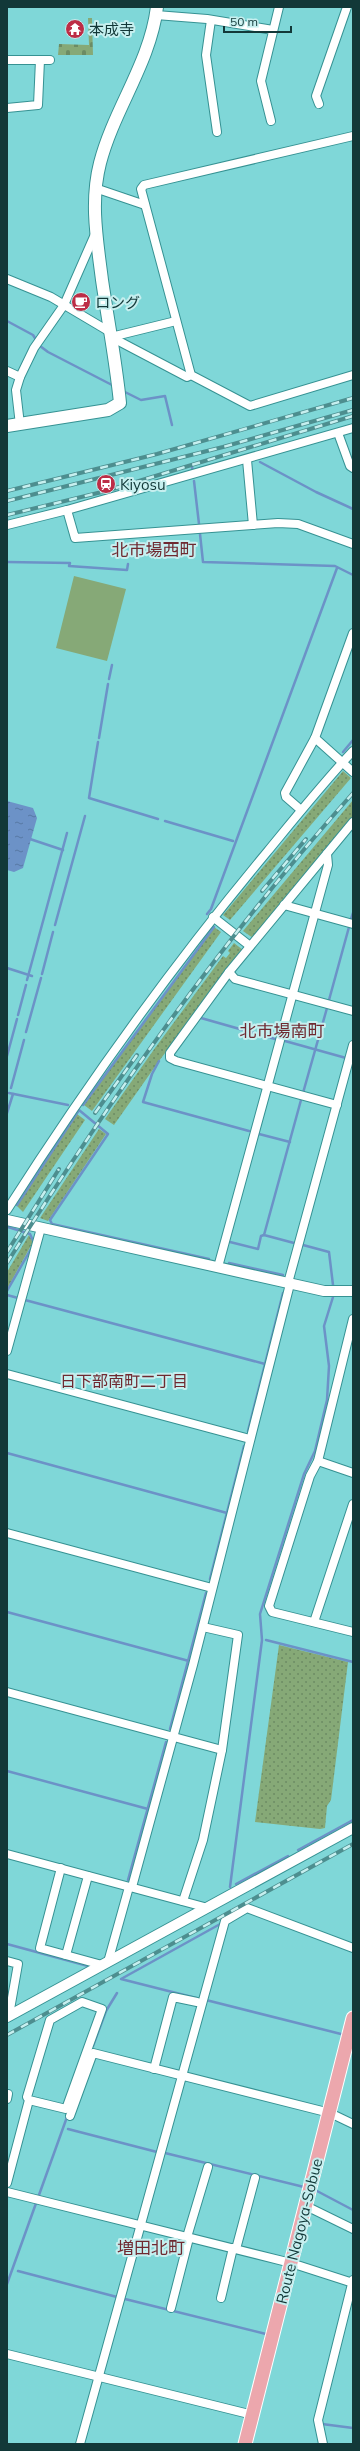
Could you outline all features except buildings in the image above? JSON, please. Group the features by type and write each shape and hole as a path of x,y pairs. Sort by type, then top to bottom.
{"main road":[{"path":"7,426 108,410 120,403 96,232 94,198 110,130 145,54 157,11"},
{"name":"Route Nagoya-Sobue","path":"245,2444 353,2018"}],"street":[{"path":"271,121 261,81 279,7"},
{"path":"319,104 316,96 347,7"},
{"path":"157,11 273,30"},
{"path":"210,20 206,54 217,132"},
{"path":"7,60 50,60"},
{"path":"7,108 38,105 40,60"},
{"path":"191,375 141,189 144,185 353,136"},
{"path":"96,188 145,205"},
{"path":"20,424 16,390 20,377 37,344 64,305 96,232"},
{"path":"7,280 51,297 111,334 187,377 191,375 250,406 353,375"},
{"path":"111,334 176,322"},
{"path":"7,371 20,377"},
{"path":"7,525 67,510 247,460 353,428"},
{"path":"338,433 350,466 353,468"},
{"path":"247,460 253,525"},
{"path":"67,510 75,538 253,525 298,524 353,544"},
{"path":"301,810 285,793 315,738 353,633"},
{"path":"315,738 353,772"},
{"path":"7,1210 111,1056 213,917 301,810 353,751"},
{"path":"337,1105 170,1058 170,1053 229,972 353,822"},
{"path":"218,1267 328,865 327,854"},
{"path":"284,905 353,924"},
{"path":"213,917 250,946"},
{"path":"229,972 235,979 353,1011"},
{"path":"105,1963 130,1887 173,1738 289,1283 353,1046"},
{"path":"7,1220 324,1291 353,1291"},
{"path":"7,1351 41,1228"},
{"path":"353,1319 318,1461 310,1476 268,1606 272,1612 353,1632"},
{"path":"7,1374 250,1439"},
{"path":"318,1461 353,1473"},
{"path":"314,1622 353,1504"},
{"path":"7,1533 212,1588"},
{"path":"183,1901 203,1840 222,1750 238,1635 202,1627"},
{"path":"7,1692 222,1750"},
{"path":"8,2016 353,1828"},
{"path":"7,1854 208,1908"},
{"path":"61,1868 40,1948 105,1963"},
{"path":"66,1955 88,1876"},
{"path":"80,2444 225,1921 247,1908 353,1948"},
{"path":"7,1961 18,1964 8,2016"},
{"path":"154,2069 173,1997 197,2002"},
{"path":"7,2183 29,2100 27,2097 50,2020 82,2002 102,2009 66,2109 29,2100"},
{"path":"70,2116 93,2053 330,2113 353,2124"},
{"path":"171,2308 188,2237 208,2167"},
{"path":"221,2298 255,2178"},
{"path":"7,2192 291,2263 353,2282 318,2420 322,2444"},
{"path":"306,2206 353,2229"},
{"path":"7,2354 253,2415"}],"green space":[{"path":"88,18 92,18 93,55 58,55 59,44 89,45"},
{"path":"74,576 126,589 107,661 56,648"},
{"path":"343,771 351,778 230,920 223,915"},
{"path":"353,800 353,817 253,938 243,931"},
{"path":"214,927 221,932 92,1111 84,1105"},
{"path":"234,943 243,950 159,1061 114,1125 105,1119 223,956 226,958 230,953 228,951"},
{"path":"77,1114 85,1120 23,1212 17,1206"},
{"path":"99,1129 106,1134 48,1221 40,1218"},
{"path":"29,1235 33,1242 7,1289 7,1272"},
{"path":"279,1645 348,1662 331,1800 327,1806 325,1828 320,1829 255,1822"}],"water":[{"path":"7,801 33,808 37,818 23,868 14,872 7,870"}],"waterway":[{"path":"7,321 33,335 40,346 48,352 112,385"},
{"path":"123,391 141,400 165,396 172,425"},
{"path":"260,462 316,492 353,509"},
{"path":"192,467 193,472"},
{"path":"194,481 199,524"},
{"path":"200,534 203,562 335,566 353,575"},
{"path":"7,562 70,563 69,566 127,570 128,564"},
{"path":"207,914 211,909 337,568"},
{"path":"109,679 112,665"},
{"path":"99,738 108,684"},
{"path":"343,752 353,740"},
{"path":"98,742 89,798 158,819"},
{"path":"55,925 85,816"},
{"path":"165,821 233,841"},
{"path":"27,980 67,833"},
{"path":"30,839 63,850"},
{"path":"351,919 353,913"},
{"path":"83,1105 214,927"},
{"path":"329,1000 349,927"},
{"path":"42,974 53,932"},
{"path":"7,968 32,976"},
{"path":"26,1032 41,978"},
{"path":"18,1015 26,985"},
{"path":"303,1093 327,1008"},
{"path":"201,1018 275,1039"},
{"path":"7,1056 17,1019"},
{"path":"11,1088 24,1040"},
{"path":"285,1041 346,1058"},
{"path":"159,1061 152,1074 143,1102 249,1131"},
{"path":"9,1093 68,1105"},
{"path":"7,1113 13,1094"},
{"path":"294,1243 264,1235 301,1100"},
{"path":"17,1205 79,1110 108,1134 50,1220 52,1224 209,1259"},
{"path":"259,1134 290,1142"},
{"path":"8,1227 30,1234 34,1243"},
{"path":"230,1242 258,1249 261,1236 264,1235"},
{"path":"303,1245 329,1252 333,1285"},
{"path":"7,1291 32,1247"},
{"path":"229,1263 283,1275"},
{"path":"248,1431 283,1293"},
{"path":"7,1295 18,1298"},
{"path":"230,1887 262,1640 260,1614 304,1474 315,1451 327,1400 329,1366 324,1326 333,1297"},
{"path":"25,1300 265,1364"},
{"path":"210,1579 244,1446"},
{"path":"7,1453 227,1513"},
{"path":"170,1729 206,1593"},
{"path":"7,1612 189,1661"},
{"path":"266,1640 353,1662"},
{"path":"128,1880 166,1742"},
{"path":"7,1771 148,1809"},
{"path":"298,1850 353,1820"},
{"path":"236,1884 288,1856"},
{"path":"200,1999 121,1979 222,1923"},
{"path":"7,1944 88,1966"},
{"path":"93,2046 106,2011 117,1993"},
{"path":"206,2000 341,2034"},
{"path":"7,2284 67,2117"},
{"path":"68,2129 157,2152"},
{"path":"165,2153 304,2187"},
{"path":"317,2191 353,2210"},
{"path":"18,2271 117,2297"},
{"path":"125,2299 266,2334"},
{"path":"322,2424 353,2428"}],"railway":[{"path":"7,491 157,454 353,398"},
{"path":"7,501 223,447 353,410"},
{"path":"7,515 106,491 353,416"},
{"path":"7,1263 87,1140 170,1021 258,905 353,793"},
{"path":"262,891 306,839"},
{"path":"95,1113 137,1055"},
{"path":"7,1252 59,1169"},
{"path":"7,2035 353,1844"}],"place":[{"name":"本成寺","path":"75,29"},
{"name":"ロング","path":"81,302"},
{"name":"Kiyosu","path":"106,484"}],"district":[{"name":"北市場西町","path":"154,549"},
{"name":"北市場南町","path":"282,1030"},
{"name":"日下部南町二丁目","path":"124,1381"},
{"name":"増田北町","path":"151,2247"}]}
